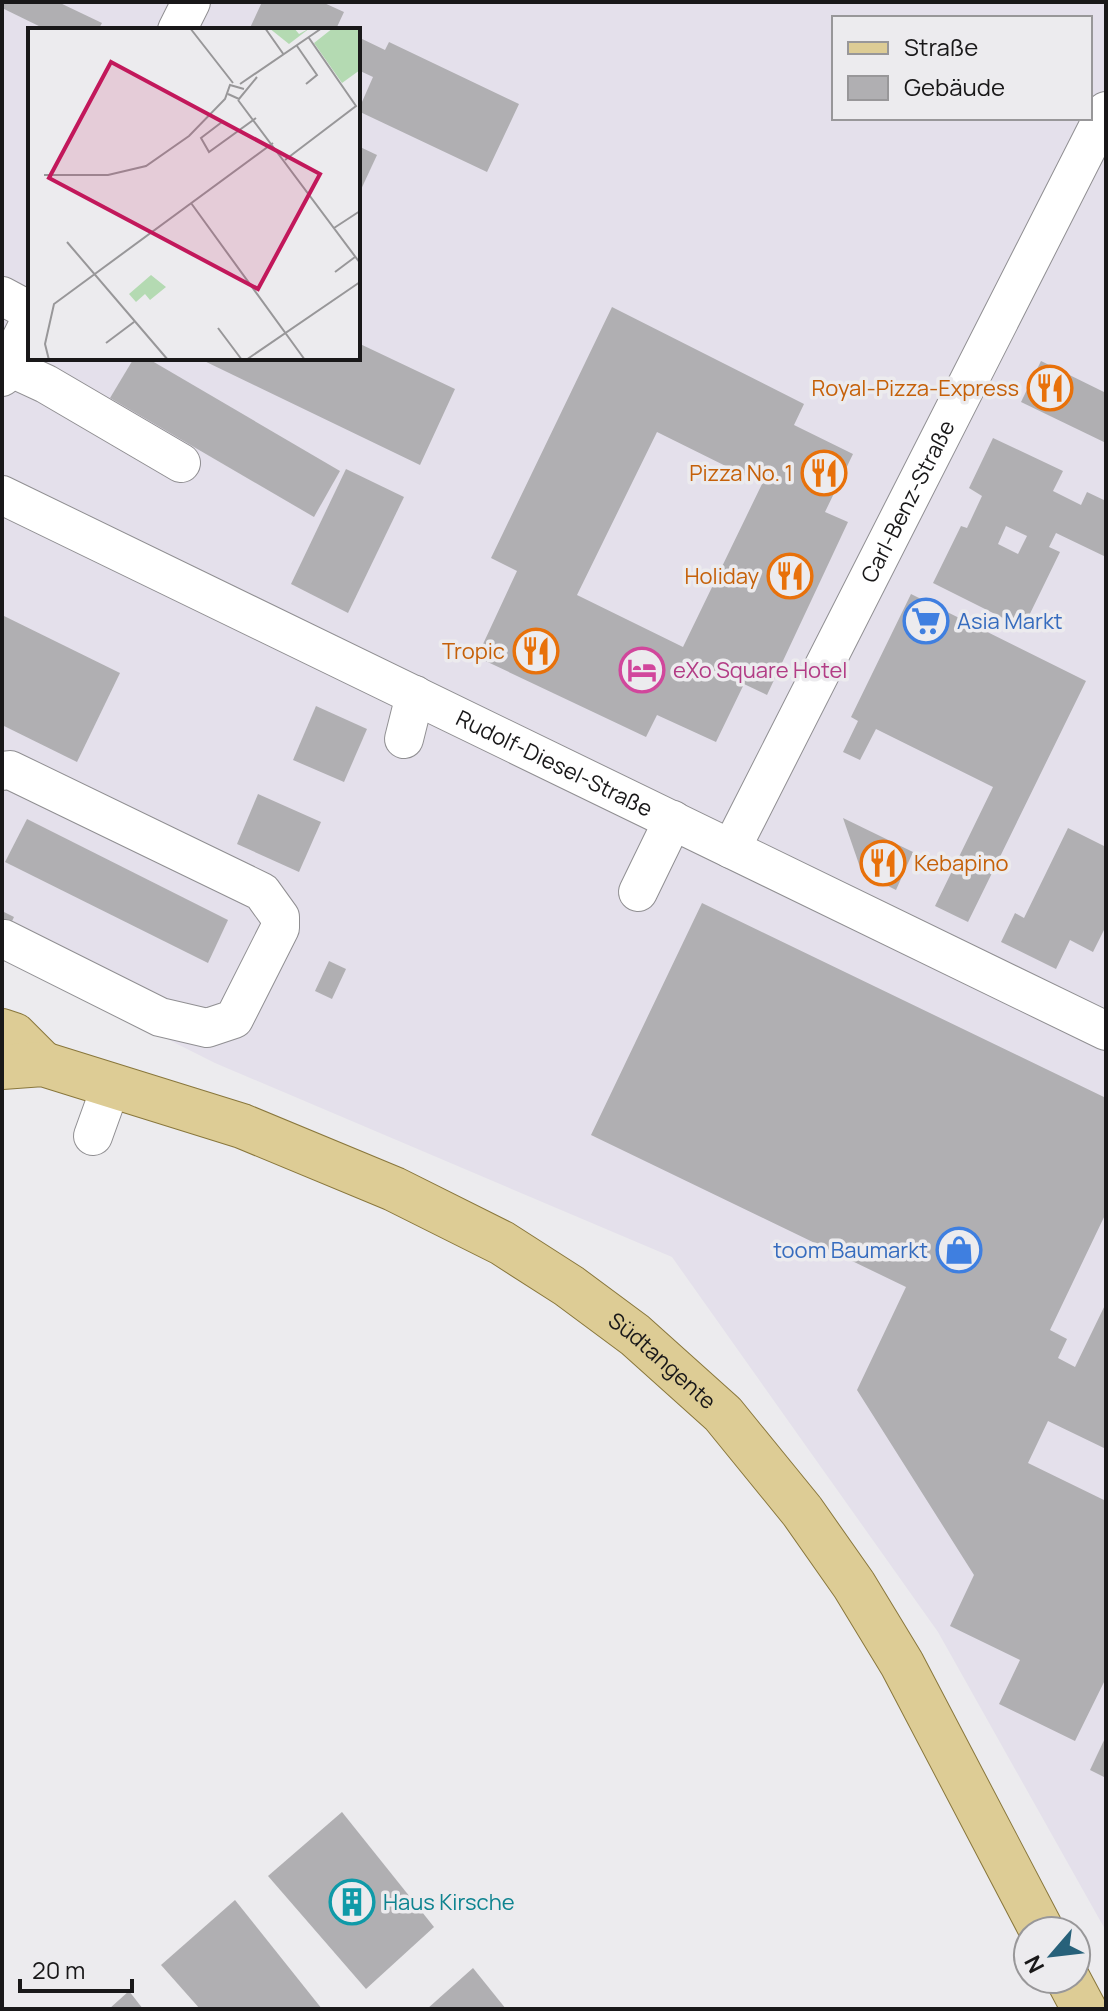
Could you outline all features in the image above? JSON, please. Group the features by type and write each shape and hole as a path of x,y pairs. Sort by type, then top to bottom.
{"main road":[{"name":"Südtangente","path":"2,1031 14,1035 23,1066 111,1086 242,1126 394,1189 502,1243 624,1326 723,1414 802,1511 854,1585 902,1664 1034,1915"}],"street":[{"path":"178,28 191,2"},
{"name":"Carl-Benz-Straße","path":"731,849 1106,111"},
{"path":"2,296 28,310"},
{"path":"28,325 4,372 46,384 181,463"},
{"name":"Rudolf-Diesel-Straße","path":"2,495 1106,1031"},
{"path":"404,739 415,695"},
{"path":"2,771 10,770 262,892 280,917 280,928 234,1019 207,1028 160,1017 4,939"},
{"path":"638,892 673,820"},
{"path":"93,1136 111,1086"}],"shaded area":[{"path":"2,2 1106,2 1106,1931 938,1632 672,1257 215,1063 2,956"}],"building":[{"path":"2,2 58,2 102,23 99,28 43,28 2,8"},
{"path":"262,2 322,2 344,12 339,28 250,28"},
{"path":"360,38 385,50 389,42 519,104 487,172 360,112 373,77 360,71"},
{"path":"360,147 377,155 360,192"},
{"path":"612,307 804,404 794,425 853,454 825,512 848,522 767,695 744,684 716,742 657,715 646,737 477,657 517,571 491,558","holes":["657,432 762,484 683,647 577,595"]},
{"path":"360,344 455,389 420,465 202,360 360,360"},
{"path":"133,360 150,360 340,471 314,517 110,398"},
{"path":"1041,361 1106,393 1106,443 1021,402"},
{"path":"993,438 1063,471 1053,491 1081,505 1087,492 1106,501 1106,557 1056,533 1049,547 1060,552 1023,628 933,583 961,526 967,528 982,496 969,488","holes":["1006,526 1027,536 1018,554 998,544"]},
{"path":"346,469 404,497 348,613 291,584"},
{"path":"911,594 1086,681 968,922 935,906 993,787 876,729 860,760 843,752 858,721 851,717"},
{"path":"2,615 120,673 77,762 2,725"},
{"path":"316,706 367,729 344,782 293,760"},
{"path":"258,794 321,822 299,872 237,844"},
{"name":"Kebapino","path":"843,818 913,852 896,890 862,873"},
{"path":"27,819 228,920 208,963 5,862"},
{"path":"1068,828 1106,847 1106,926 1093,952 1070,940 1056,969 1001,942 1015,913 1024,918"},
{"name":"toom Baumarkt","path":"702,903 1106,1098 1106,1213 1050,1330 1067,1339 1058,1358 1075,1367 1106,1303 1106,1449 1048,1421 1028,1463 1106,1501 1106,1678 1075,1741 999,1704 1020,1660 950,1626 974,1575 857,1390 906,1287 591,1135"},
{"path":"2,911 14,917 2,942"},
{"path":"329,961 346,969 332,999 315,991"},
{"path":"1106,1736 1106,1778 1090,1770"},
{"name":"Haus Kirsche","path":"342,1812 434,1927 366,1989 268,1876"},
{"path":"235,1900 322,2009 200,2009 161,1965"},
{"path":"473,1968 506,2009 427,2009"},
{"path":"129,1991 143,2009 109,2009"}],"place":[{"name":"Royal-Pizza-Express","path":"1050,388"},
{"name":"Pizza No. 1","path":"824,473"},
{"name":"Holiday","path":"790,576"},
{"name":"Asia Markt","path":"926,621"},
{"name":"Tropic","path":"536,651"},
{"name":"eXo Square Hotel","path":"642,670"},
{"name":"Kebapino","path":"883,863"},
{"name":"toom Baumarkt","path":"959,1250"},
{"name":"Haus Kirsche","path":"352,1902"}]}
